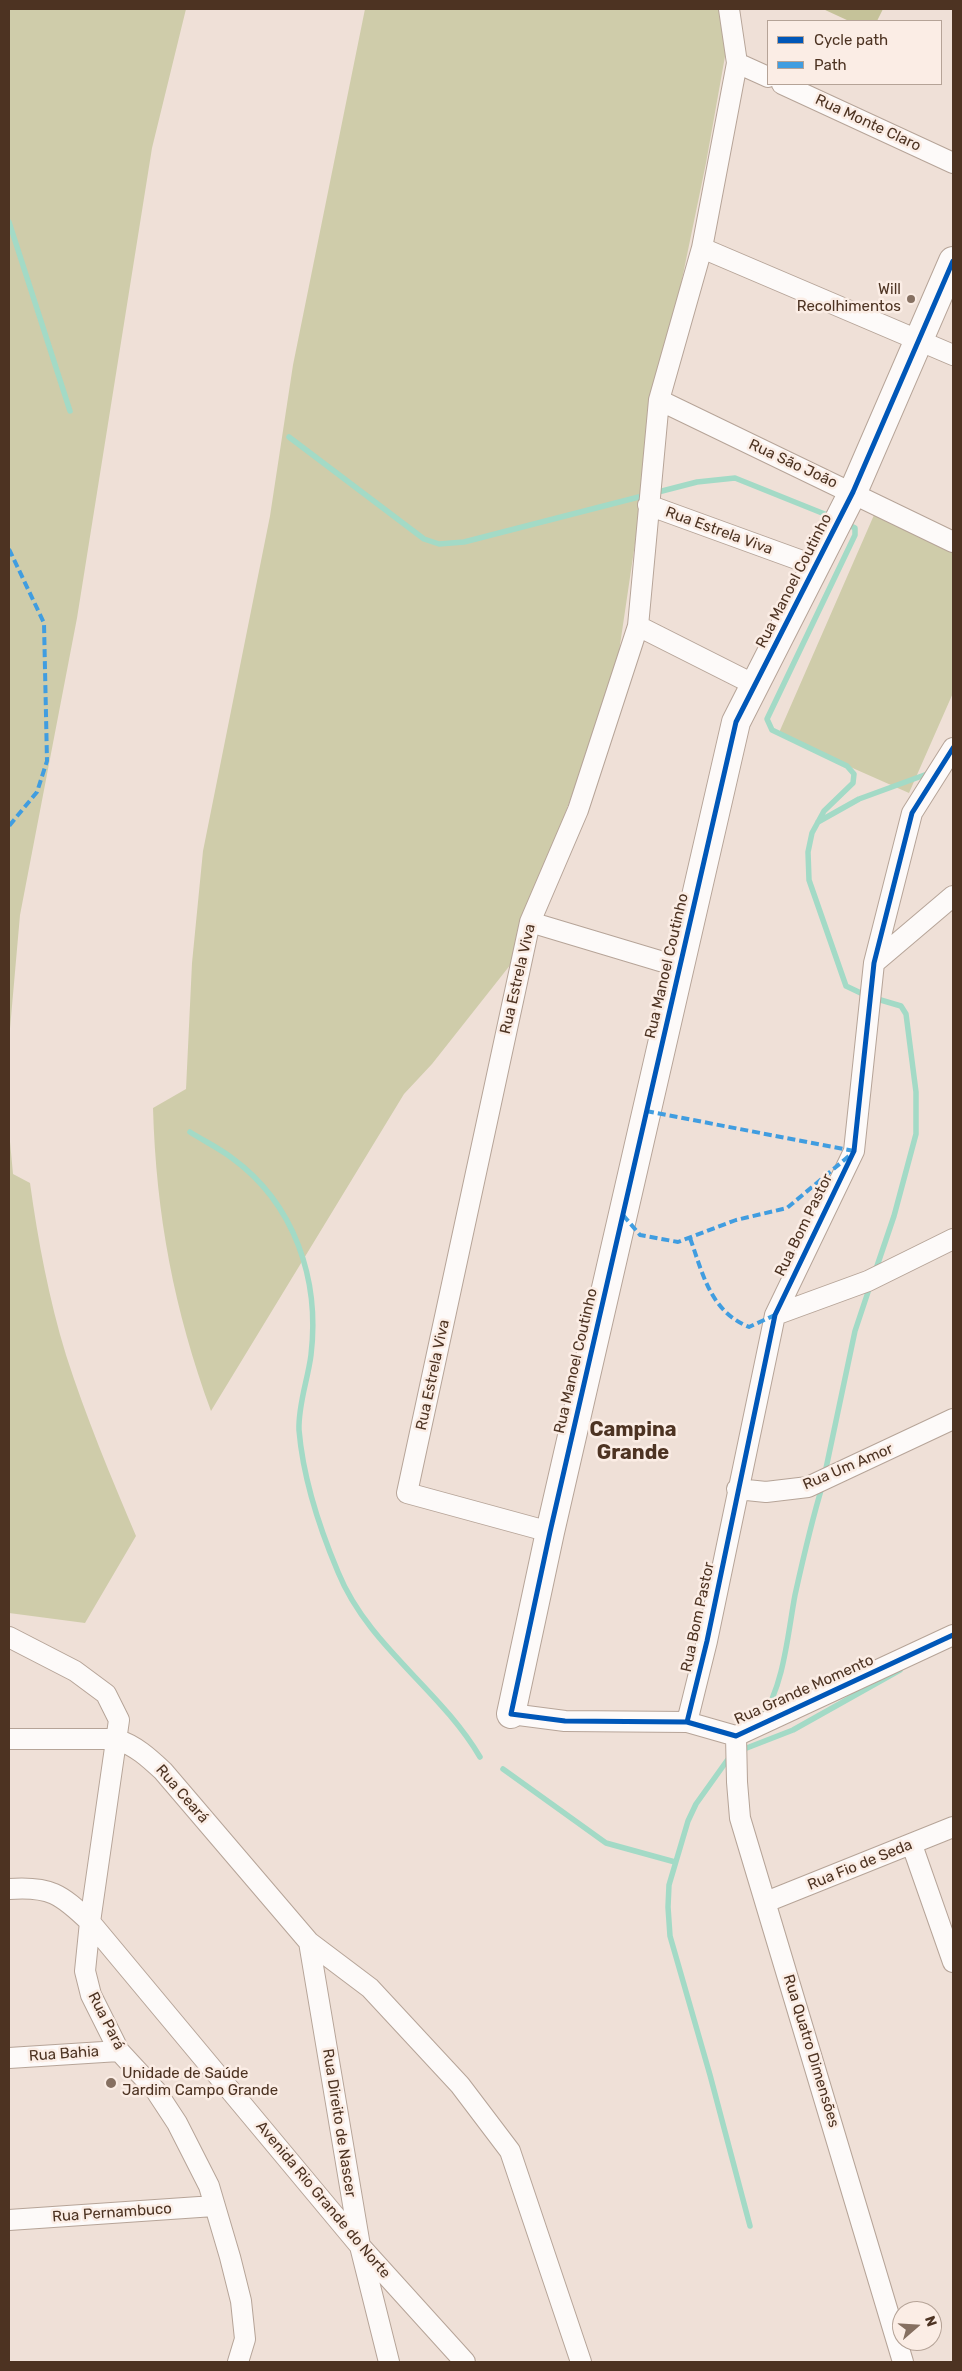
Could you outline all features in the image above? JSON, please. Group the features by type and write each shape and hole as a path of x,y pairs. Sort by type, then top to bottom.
{"street":[{"path":"648,505 660,400 702,248 737,63 728,9"},
{"path":"737,63 767,77"},
{"name":"Rua Monte Claro","path":"784,85 953,163"},
{"path":"702,248 918,342 953,355"},
{"name":"Rua Manoel Coutinho","path":"511,1714 550,1532 736,722 853,492 953,261"},
{"name":"Rua São João","path":"660,400 953,542"},
{"name":"Rua Estrela Viva","path":"550,1532 407,1493 530,922 578,810 638,626 648,505 816,566"},
{"path":"638,626 755,685"},
{"name":"Rua Bom Pastor","path":"688,1722 775,1315 854,1151 874,963 912,813 953,748"},
{"path":"874,963 953,896"},
{"path":"530,922 680,967"},
{"path":"775,1315 868,1281 953,1239"},
{"name":"Rua Um Amor","path":"737,1489 766,1492 808,1487 953,1419"},
{"name":"Rua Grande Momento","path":"511,1714 565,1721 688,1722 736,1736 953,1635"},
{"name":"Rua Pará","path":"9,1637 75,1672 106,1694 120,1720 90,1922 86,1971 91,1995 119,2051 156,2091 177,2123 209,2186 241,2301 245,2339 238,2362"},
{"name":"Rua Quatro Dimensões","path":"736,1736 740,1818 903,2362"},
{"name":"Rua Ceará","path":"9,1739 116,1740 138,1749 163,1771 309,1942 370,1988 460,2085 510,2151 581,2362"},
{"name":"Rua Fio de Seda","path":"766,1902 953,1827"},
{"path":"912,1845 953,1962"},
{"name":"Avenida Rio Grande do Norte","path":"9,1889 47,1890 67,1900 90,1922 360,2246 465,2362"},
{"name":"Rua Direito de Nascer","path":"309,1942 360,2246 389,2362"},
{"name":"Rua Bahia","path":"9,2058 119,2051"},
{"name":"Rua Pernambuco","path":"9,2220 214,2206"}],"shaded area":[{"path":"9,9 186,9 152,148 77,618 20,915 9,1040"},
{"path":"365,9 722,9 729,34 706,163 654,415 616,672 511,964 432,1064 404,1094 211,1411 187,1336 169,1262 158,1186 153,1108 186,1089 192,963 203,851 270,516 293,365"},
{"path":"823,9 883,9 878,20 847,20"},
{"path":"874,515 953,550 953,693 909,793 778,735"},
{"path":"9,1131 13,1174 30,1183 54,1313 66,1355 90,1424 136,1536 85,1623 9,1613"}],"waterway":[{"path":"9,222 70,411"},
{"path":"289,437 424,539 439,544 464,542 697,482 735,478 832,517"},
{"path":"845,523 855,528 855,535 767,719 772,730 847,766 854,774 853,783 824,811 812,833 808,852 809,880 846,986 867,996 901,1006 906,1014 916,1092 916,1134 894,1216 875,1272"},
{"path":"818,822 859,799 930,773"},
{"path":"190,1132 232,1158 254,1177 272,1198 287,1221 307,1272 313,1327 311,1355 299,1430 308,1484 324,1538 338,1572 351,1598 367,1623 445,1710 464,1733 480,1757"},
{"path":"825,1473 855,1331 870,1286"},
{"path":"762,1717 780,1675 795,1595 822,1487"},
{"path":"739,1751 793,1730 900,1670"},
{"path":"731,1755 696,1804 688,1821 669,1885 668,1907 670,1936 710,2075 750,2226"},
{"path":"503,1769 606,1843 675,1862"}],"marked path":[{"path":"9,549 44,623 47,761 37,792 9,826"},
{"path":"646,1111 854,1151"},
{"path":"623,1215 640,1235 678,1242 736,1220 787,1208 849,1156"},
{"path":"690,1238 704,1278 725,1311 749,1327 775,1315"}],"cycle path":[{"path":"953,261 853,492 736,722 550,1532 511,1714 565,1721 687,1722 736,1736 953,1635"},
{"path":"687,1722 707,1641 775,1315 854,1151 874,963 912,813 953,748"}],"place":[{"name":"Will Recolhimentos","path":"911,299"},
{"name":"Unidade de Saúde Jardim Campo Grande","path":"111,2083"}],"district":[{"name":"Campina Grande","path":"633,1442"}]}
